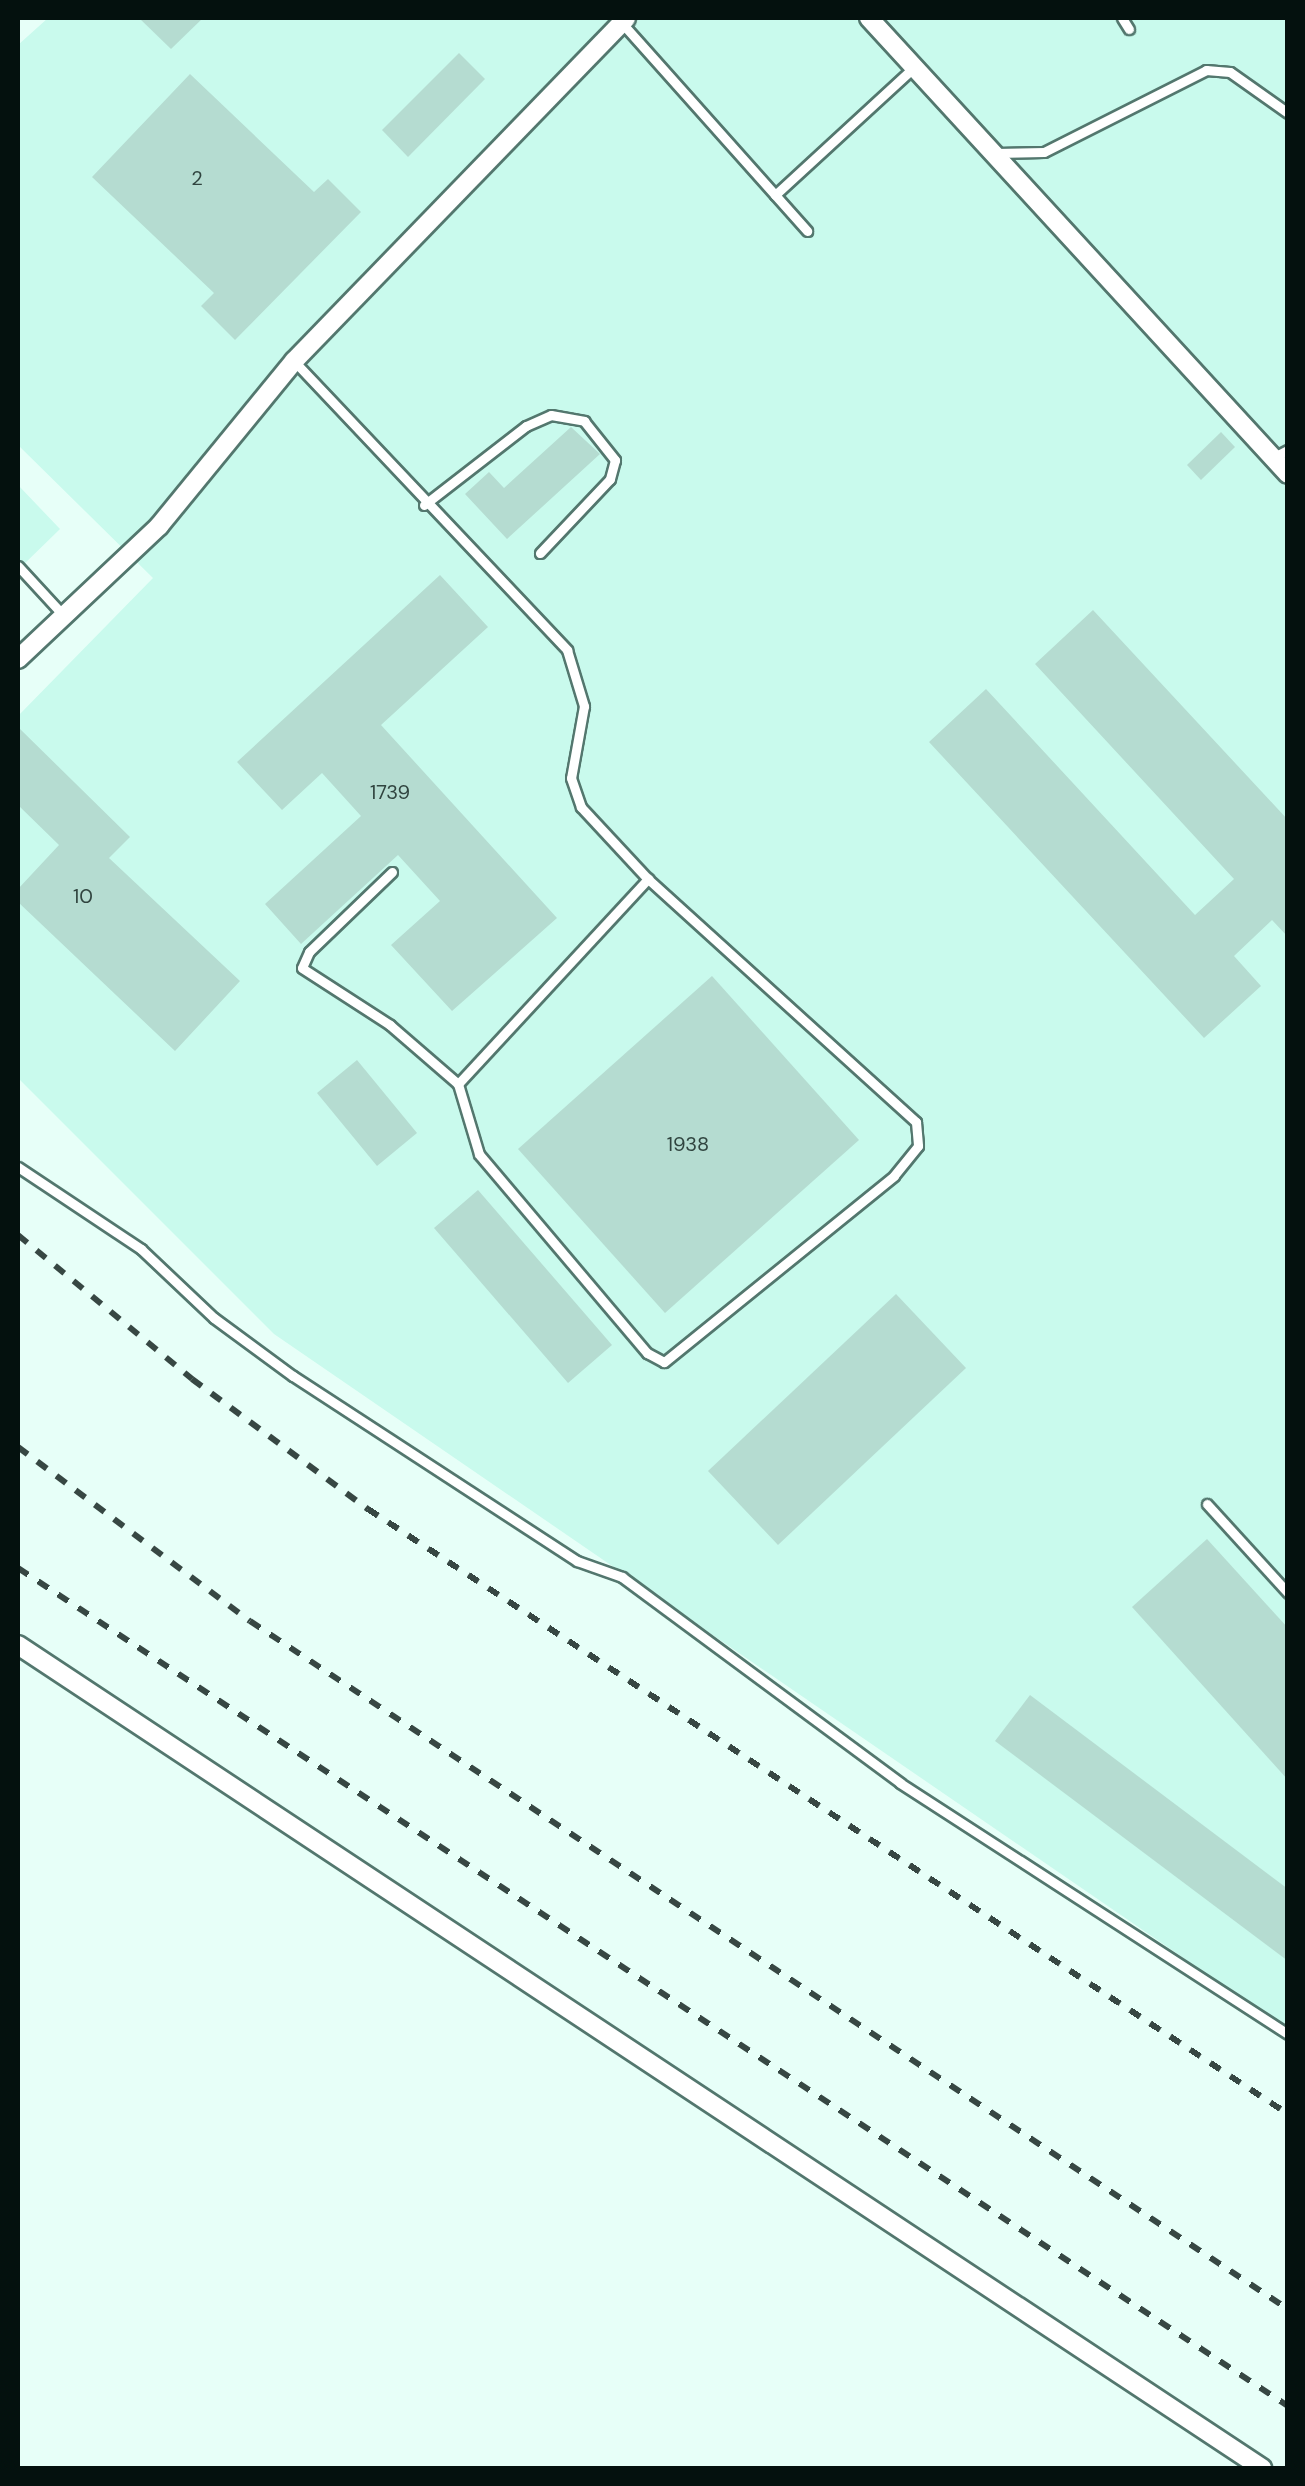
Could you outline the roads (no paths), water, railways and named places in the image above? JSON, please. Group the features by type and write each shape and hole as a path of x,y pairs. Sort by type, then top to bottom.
{"street":[{"path":"869,18 1280,454 1288,474"},
{"path":"18,659 159,526 294,361 624,20"},
{"path":"18,1645 1262,2468"}],"lane":[{"path":"1122,18 1129,29"},
{"path":"624,20 807,231"},
{"path":"775,194 914,67"},
{"path":"994,154 1044,152 1206,70 1230,72 1288,112"},
{"path":"294,361 424,505 566,650 584,706 571,778 580,807 648,879 916,1122 918,1146 894,1176 664,1362 647,1353 479,1154 458,1084 390,1025 302,968 308,952 392,872"},
{"path":"424,505 526,426 551,415 584,422 614,460 610,479 540,553"},
{"path":"18,566 64,616"},
{"path":"458,1084 648,879"},
{"path":"18,1166 140,1249 293,1376 577,1561 622,1577 900,1782 1288,2034"},
{"path":"1207,1504 1288,1593"}],"railway":[{"path":"18,1235 192,1379 368,1509 1288,2114"},
{"path":"18,1447 250,1621 1288,2309"},
{"path":"18,1568 1288,2406"}]}
